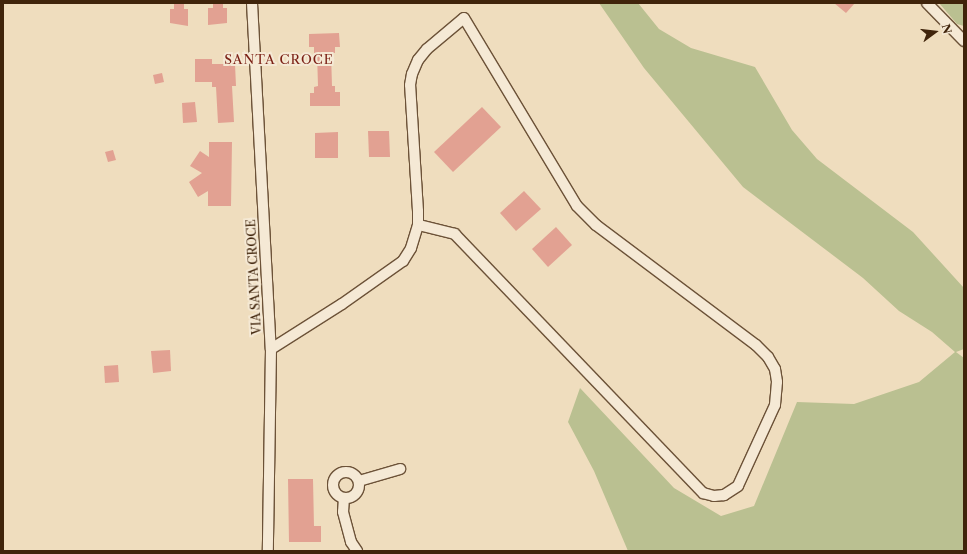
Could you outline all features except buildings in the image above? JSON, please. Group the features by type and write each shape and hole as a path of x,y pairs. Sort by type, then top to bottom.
{"street":[{"name":"VIA SANTA CROCE","path":"252,3 271,348 268,551"},
{"path":"927,3 964,41"},
{"path":"271,348 342,304 403,261 411,248 418,225 410,85 412,74 418,60 427,49 464,18 577,206 596,225 756,345 768,357 775,369 777,382 775,406 738,486 724,495 714,496 703,493 455,234 418,225"},
{"path":"270,330 286,339"},
{"path":"359,481 400,469"},
{"path":"344,498 334,490 333,481 338,474 350,472 359,481"},
{"path":"344,498 356,493 359,481"},
{"path":"344,498 343,512 351,542 357,551"}],"green space":[{"path":"599,3 638,3 659,29 691,48 755,67 792,130 817,159 913,232 964,288 964,349 956,352 964,358 964,551 628,551 594,471 568,422 580,388 674,488 721,516 754,506 797,402 854,404 919,382 955,352 932,332 899,311 863,278 743,187 644,68"},
{"path":"939,3 964,3 964,26 957,24"}],"district":[{"name":"SANTA CROCE","path":"279,59"}]}
